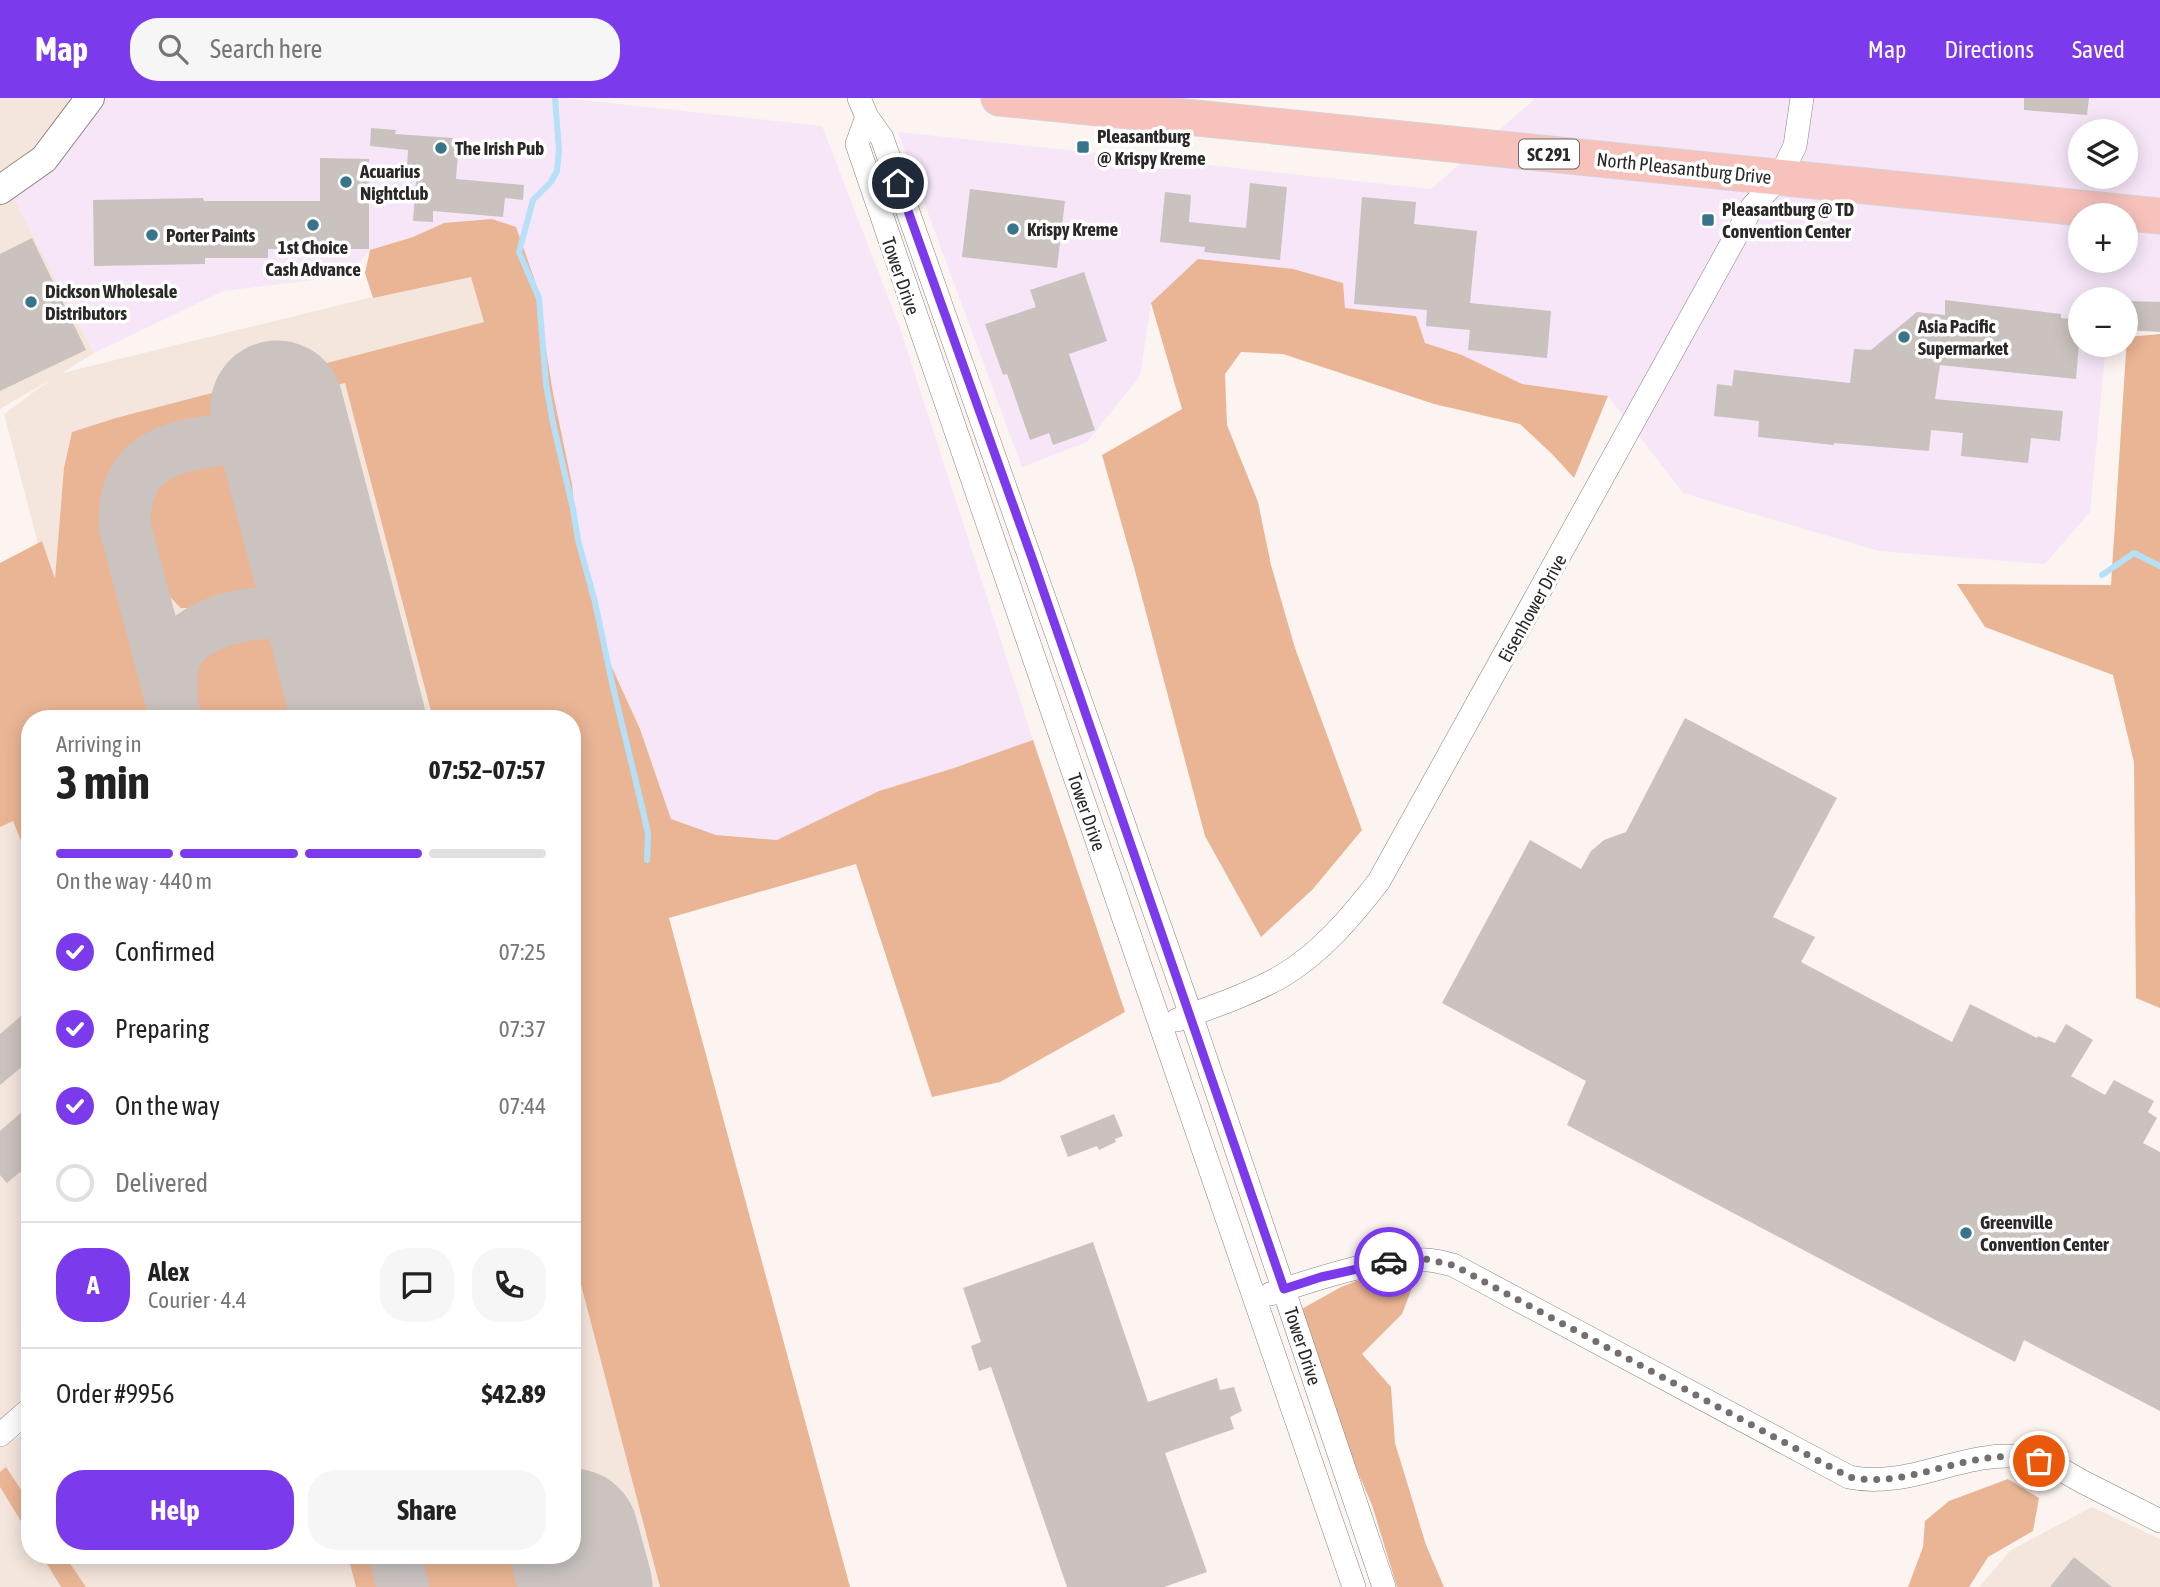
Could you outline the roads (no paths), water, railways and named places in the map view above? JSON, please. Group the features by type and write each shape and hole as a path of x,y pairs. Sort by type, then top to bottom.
{"main road":[{"name":"North Pleasantburg Drive","path":"999,98 2160,216"}],"street":[{"path":"0,190 44,159 90,98"},
{"name":"Eisenhower Drive","path":"1161,1027 1282,976 1315,952 1356,912 1379,881 1752,207 1779,178 1795,146 1802,98"},
{"name":"Tower Drive","path":"863,108 882,138 1191,1015 1384,1587"},
{"name":"Tower Drive","path":"863,108 857,144 1354,1587"},
{"path":"1255,1298 1321,1277 1393,1261 1425,1259 1453,1265 1849,1477 1867,1481 1894,1479 1968,1461 2024,1457 2061,1470 2160,1521"},
{"path":"0,1435 21,1417"}],"waterway":[{"path":"555,98 559,150 557,171 551,182 533,200 519,252 539,298 546,384 553,423 648,834 647,860"},
{"path":"2102,575 2134,553 2160,566"}],"place":[{"name":"Pleasantburg @ Krispy Kreme","path":"1083,147"},
{"name":"The Irish Pub","path":"441,148"},
{"name":"Acuarius Nightclub","path":"346,182"},
{"name":"Pleasantburg @ TD Convention Center","path":"1708,220"},
{"name":"1st Choice Cash Advance","path":"313,225"},
{"name":"Krispy Kreme","path":"1013,229"},
{"name":"Porter Paints","path":"152,235"},
{"name":"Dickson Wholesale Distributors","path":"31,302"},
{"name":"Asia Pacific Supermarket","path":"1904,337"},
{"name":"Greenville Convention Center","path":"1966,1233"}]}
